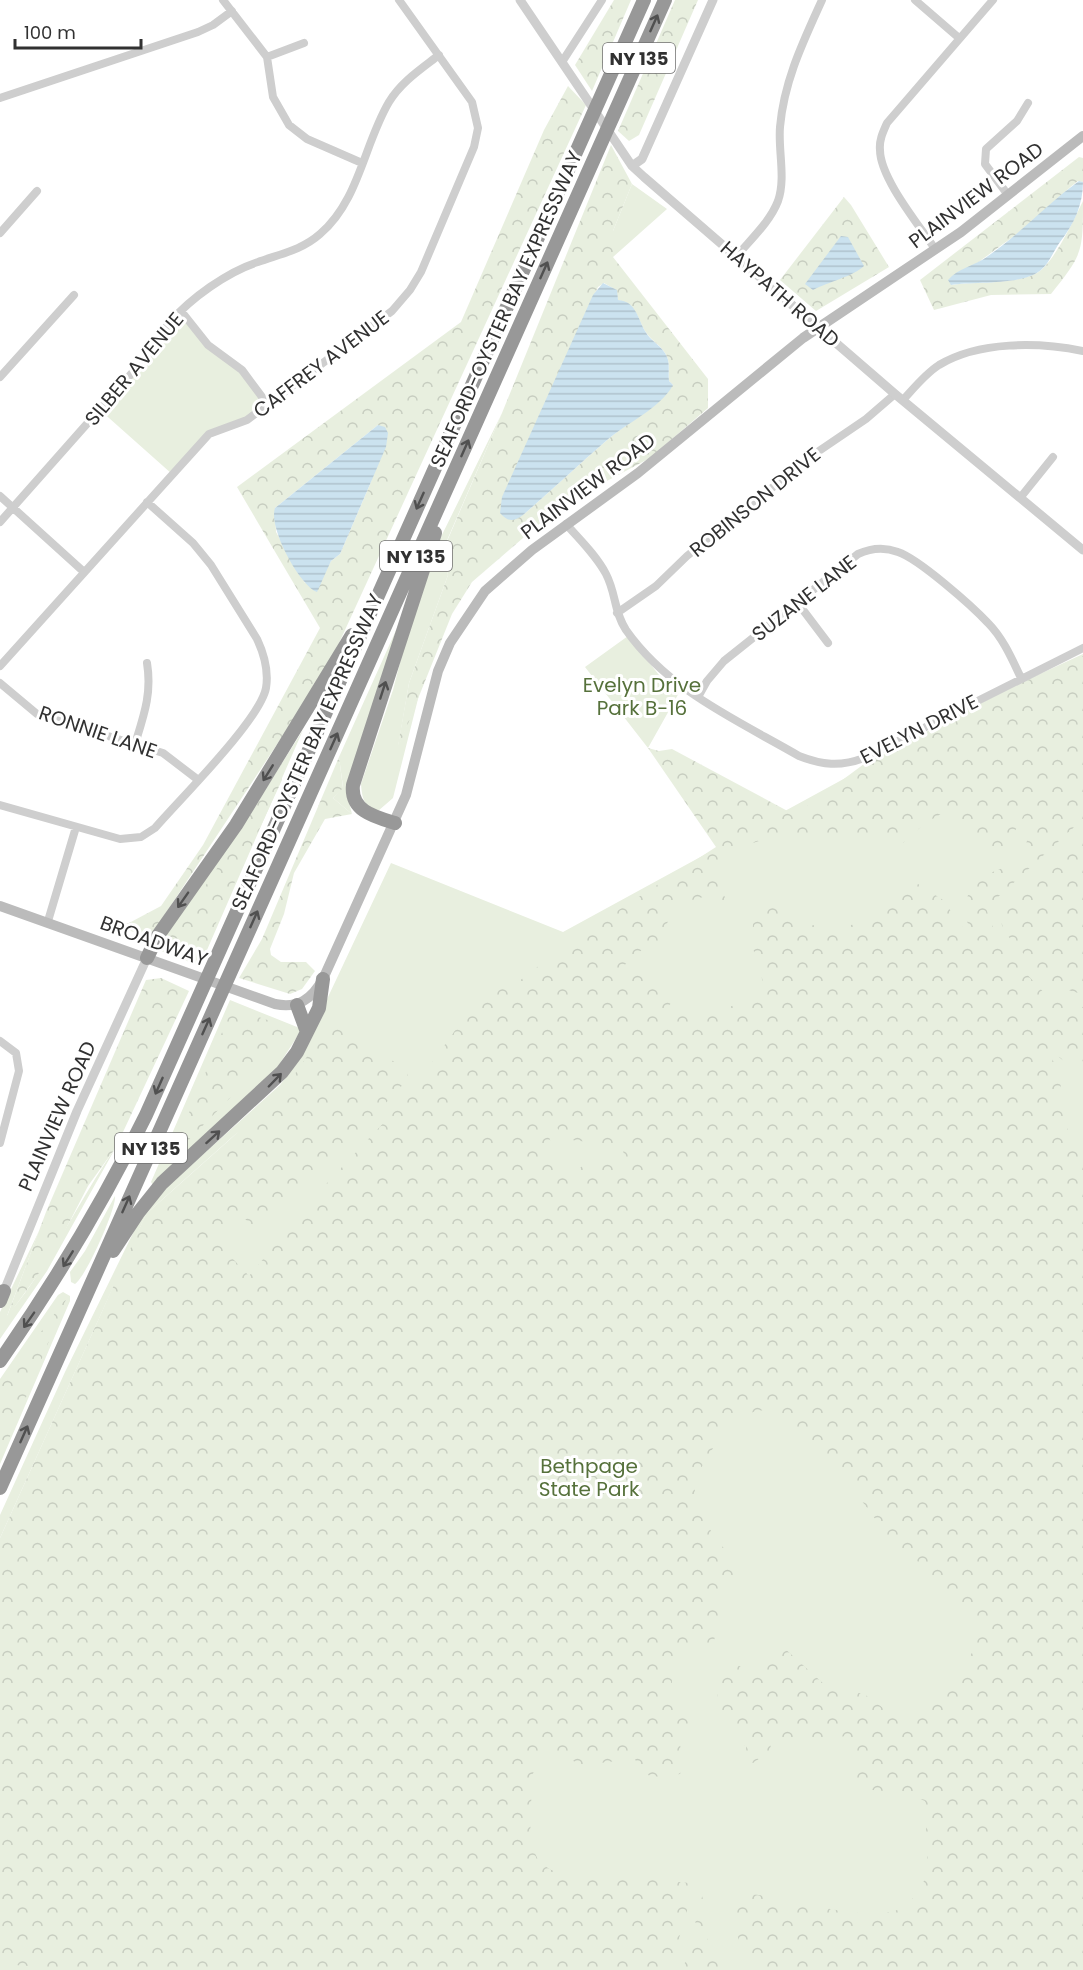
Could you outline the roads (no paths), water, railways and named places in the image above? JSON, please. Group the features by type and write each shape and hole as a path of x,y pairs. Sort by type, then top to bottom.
{"highway":[{"name":"SEAFORD-OYSTER BAY EXPRESSWAY","path":"0,1361 56,1278 98,1207 141,1124 644,0"},
{"name":"SEAFORD-OYSTER BAY EXPRESSWAY","path":"0,1488 665,0"},
{"path":"395,823 368,814 359,807 352,790 453,473"},
{"path":"147,958 157,937 236,825 326,681 385,579"},
{"path":"85,1296 146,1202 174,1172 275,1080 297,1052 319,1008 323,979"},
{"path":"297,1005 307,1032"}],"main road":[{"name":"PLAINVIEW ROAD","path":"297,1005 311,996 323,979 395,823 406,795 438,671 450,643 485,591 566,524 638,473 819,327 935,249 1083,136"},
{"name":"BROADWAY","path":"0,906 48,921 275,1004 297,1005"}],"street":[{"path":"223,0 267,57 273,97 288,125 307,139 362,163"},
{"name":"CAFFREY AVENUE","path":"0,666 208,435 248,420 392,311 422,272 474,147 478,128 472,102 399,0"},
{"name":"HAYPATH ROAD","path":"520,0 632,166 899,397 1083,550"},
{"path":"562,62 602,0"},
{"path":"632,166 642,159 713,0"},
{"path":"736,256 772,213 778,201 781,187 779,147 783,106 797,55 822,0"},
{"path":"915,0 959,38"},
{"path":"935,249 886,174 880,158 880,141 887,123 993,0"},
{"path":"0,98 198,32 213,26 232,11"},
{"path":"267,57 304,43"},
{"name":"SILBER AVENUE","path":"0,522 155,347 167,325 181,311 236,271 288,253 321,234 344,206 389,101 408,78 439,55"},
{"path":"1008,195 985,164 986,149 1017,121 1028,103"},
{"path":"0,233 37,191"},
{"path":"0,377 74,295"},
{"path":"181,311 208,345 242,370 268,405"},
{"name":"ROBINSON DRIVE","path":"617,613 656,586 687,556 813,454 899,397 939,365 974,351 1043,345 1083,351"},
{"path":"1020,498 1053,457"},
{"path":"0,496 84,572"},
{"path":"0,805 120,839 141,837 155,828 258,709 266,687 265,660 257,639 211,565 193,543 147,502"},
{"name":"EVELYN DRIVE","path":"566,524 593,554 606,574 617,613 626,629 658,668 676,684 799,756 818,764 836,765 864,758 1083,648"},
{"name":"SUZANE LANE","path":"698,697 723,661 858,554 876,549 900,552 931,574 989,623 1005,645 1021,678"},
{"path":"797,602 828,643"},
{"path":"135,744 151,685 147,663"},
{"name":"RONNIE LANE","path":"0,683 37,714 163,753 197,779"},
{"path":"48,921 76,827"},
{"name":"PLAINVIEW ROAD","path":"1,1294 68,1133 147,958"},
{"path":"0,1041 16,1053 19,1071 0,1143"}],"water":[{"path":"1079,181 1083,182 1083,190 1077,214 1042,269 1024,278 951,285 948,280 952,276 1000,247"},
{"path":"841,236 848,237 864,266 854,273 813,290 805,284"},
{"path":"603,283 617,290 618,300 633,307 647,335 665,353 669,381 673,385 651,409 614,434 523,515 513,520 508,519 500,513 502,497 593,295"},
{"path":"378,425 385,427 388,433 386,447 340,554 331,561 317,592 302,579 280,541 274,517 275,508"}],"park label":[{"name":"Evelyn Drive Park B-16","path":"642,696"},
{"name":"Bethpage State Park","path":"589,1478"}]}
